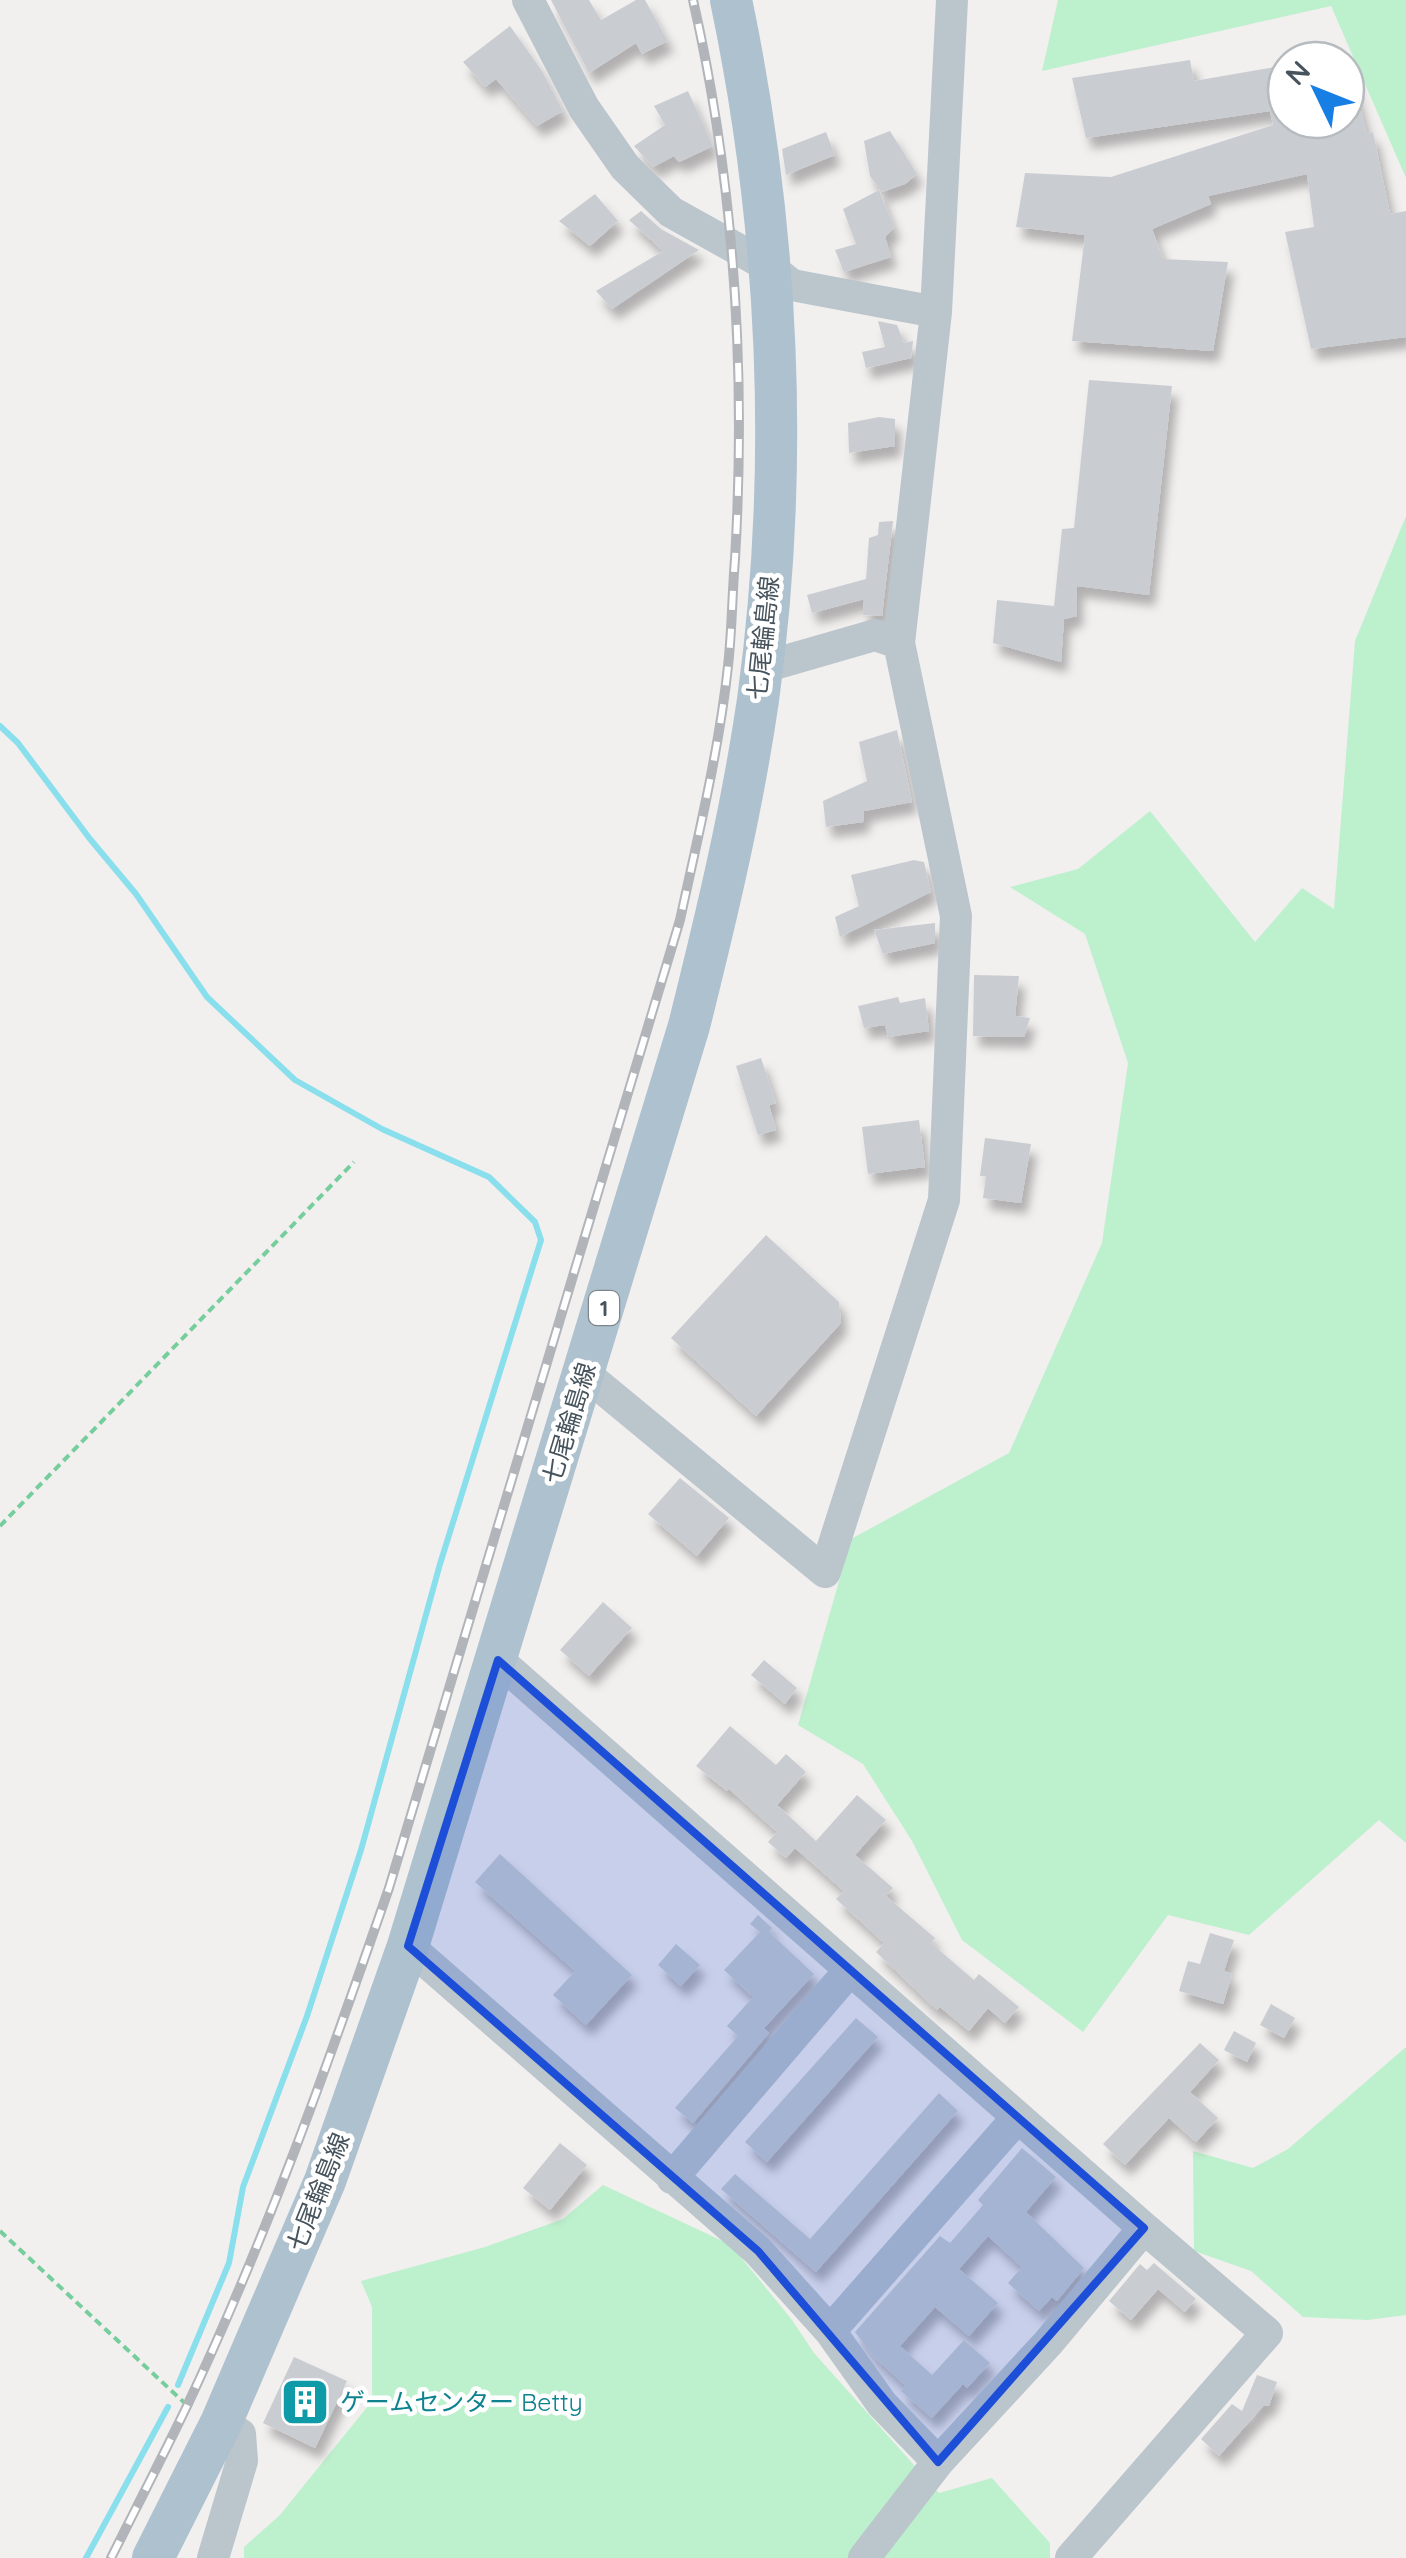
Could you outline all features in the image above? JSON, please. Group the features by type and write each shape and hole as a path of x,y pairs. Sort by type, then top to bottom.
{"main road":[{"name":"七尾輪島線","path":"153,2558 221,2423 325,2181 408,1946 689,1026 724,886 761,668 773,547 777,427 757,145 731,0"}],"street":[{"path":"528,0 584,108 625,167 671,212 768,266 792,285 936,312"},
{"path":"584,1373 825,1572 944,1200 956,916 900,643 936,312 952,0"},
{"path":"761,668 876,635 900,643"},
{"path":"498,1660 1267,2333 1071,2558"},
{"path":"408,1946 758,2252 830,2331 882,2404 938,2462"},
{"path":"672,2178 850,1970"},
{"path":"830,2331 1018,2118"},
{"path":"864,2558 938,2462 1048,2343 1144,2228"},
{"path":"213,2558 242,2462 240,2434 221,2423"}],"path":[{"path":"0,1526 354,1162"},
{"path":"0,2230 187,2406 221,2423"}],"highlighted area":[{"path":"498,1660 1144,2228 938,2462 758,2251 408,1946"}],"green space":[{"path":"1058,0 1406,0 1406,178 1366,86 1366,40 1346,40 1331,6 1042,71"},
{"path":"1406,516 1406,1843 1379,1820 1249,1935 1168,1915 1083,2032 962,1940 912,1841 863,1764 798,1725 851,1539 1009,1453 1102,1243 1128,1063 1085,934 1010,887 1078,869 1150,811 1255,942 1302,888 1334,909 1355,641"},
{"path":"1406,2047 1406,2315 1368,2320 1303,2317 1251,2271 1194,2251 1193,2151 1253,2168 1288,2149"},
{"path":"603,2185 731,2245 814,2353 939,2493 992,2478 1050,2543 1050,2558 244,2558 244,2547 280,2515 372,2401 372,2307 361,2281 485,2247 563,2219"}],"building":[{"path":"551,0 589,0 601,20 636,0 645,0 668,41 642,54 636,43 589,73"},
{"path":"510,26 542,71 563,111 537,126 496,79 485,87 463,62"},
{"path":"1190,60 1194,81 1266,68 1266,112 1086,138 1072,78"},
{"path":"688,91 713,146 679,162 674,156 653,167 634,146 665,125 654,106"},
{"path":"1266,127 1266,140 1366,140 1366,130 1367,134 1373,132 1390,214 1406,211 1406,337 1311,349 1285,232 1314,227 1307,174 1208,196 1211,204 1152,229 1163,259 1228,262 1213,351 1072,341 1085,235 1016,227 1025,173 1111,177"},
{"path":"890,131 917,174 905,184 882,192 870,176 864,141"},
{"path":"826,132 835,155 786,175 782,149"},
{"path":"879,190 894,228 885,237 891,257 844,272 835,250 856,244 843,209"},
{"path":"595,194 618,221 590,246 559,221"},
{"path":"641,211 661,229 699,250 612,309 596,291 663,251 629,220"},
{"path":"878,321 897,325 904,343 913,341 911,358 866,368 862,352 885,347"},
{"path":"1089,380 1172,386 1149,595 1077,586 1077,616 1064,619 1061,662 993,643 997,600 1054,606 1062,529 1074,528"},
{"path":"879,417 895,419 895,446 849,453 848,423"},
{"path":"893,521 882,616 863,615 864,599 812,613 807,595 866,579 869,538 878,535 879,522"},
{"path":"897,730 912,802 864,811 863,822 826,827 823,801 867,781 859,742"},
{"path":"914,860 924,862 931,892 840,937 835,917 859,906 851,875"},
{"path":"935,923 935,943 883,954 874,930"},
{"path":"974,975 1019,976 1015,1016 1030,1018 1024,1037 973,1036"},
{"path":"898,997 900,1003 925,998 929,1031 888,1037 885,1025 864,1028 858,1006"},
{"path":"761,1058 776,1103 769,1105 776,1130 758,1135 736,1066"},
{"path":"919,1120 925,1167 868,1174 862,1127"},
{"path":"985,1138 1031,1144 1021,1203 983,1198 986,1176 980,1176"},
{"path":"766,1235 839,1302 841,1323 756,1416 671,1338"},
{"path":"680,1478 729,1518 697,1556 648,1514"},
{"path":"603,1602 632,1628 589,1676 560,1650"},
{"path":"764,1660 797,1688 785,1704 751,1675"},
{"path":"730,1726 776,1765 786,1754 806,1772 777,1805 816,1841 857,1795 886,1820 855,1855 893,1888 886,1896 935,1938 931,1943 974,1980 979,1974 1019,2007 1005,2023 988,2008 969,2031 940,2007 937,2010 876,1952 884,1943 836,1899 844,1891 795,1848 786,1858 768,1842 777,1832 729,1789 696,1766"},
{"path":"500,1854 632,1975 586,2025 553,1995 575,1971 475,1882"},
{"path":"758,1915 772,1928 769,1932 814,1974 764,2028 769,2033 693,2123 675,2108 738,2036 727,2026 753,1997 724,1970 760,1932 750,1924"},
{"path":"1210,1933 1234,1940 1224,1971 1232,1974 1223,2004 1179,1991 1188,1961 1200,1964"},
{"path":"676,1944 700,1965 681,1986 658,1965"},
{"path":"1271,2004 1295,2018 1284,2038 1260,2025"},
{"path":"856,2018 878,2037 767,2162 745,2142"},
{"path":"1234,2031 1256,2043 1247,2062 1224,2050"},
{"path":"1200,2043 1219,2060 1190,2092 1218,2118 1196,2142 1169,2118 1125,2165 1103,2144"},
{"path":"939,2093 958,2111 816,2272 721,2189 735,2174 810,2239"},
{"path":"560,2143 587,2165 550,2210 523,2188"},
{"path":"1022,2148 1056,2177 1026,2212 1084,2268 1057,2301 1052,2297 1039,2311 1008,2283 1022,2267 988,2236 959,2269 998,2303 969,2336 935,2307 900,2346 932,2375 964,2340 990,2363 967,2388 963,2384 932,2418 901,2391 906,2386 873,2356 855,2332 940,2236 950,2243 983,2205 978,2200"},
{"path":"1154,2263 1196,2299 1185,2312 1158,2289 1131,2320 1109,2301 1140,2264 1147,2270"},
{"name":"ゲームセンター Betty","path":"294,2357 347,2381 315,2448 263,2423"},
{"path":"1257,2375 1277,2382 1269,2406 1264,2405 1219,2456 1201,2439 1232,2404 1242,2411"}],"waterway":[{"path":"0,726 18,743 136,894 207,997 295,1080 382,1129 489,1177 535,1222 541,1240 440,1564 361,1850 307,2016 243,2187 229,2263 178,2385"},
{"path":"86,2558 168,2407"}],"railway":[{"path":"111,2558 186,2408 243,2280 319,2085 389,1888 680,920 724,698 738,489 738,348 728,209 693,0"}],"place":[{"name":"ゲームセンター Betty","path":"305,2402"}]}
